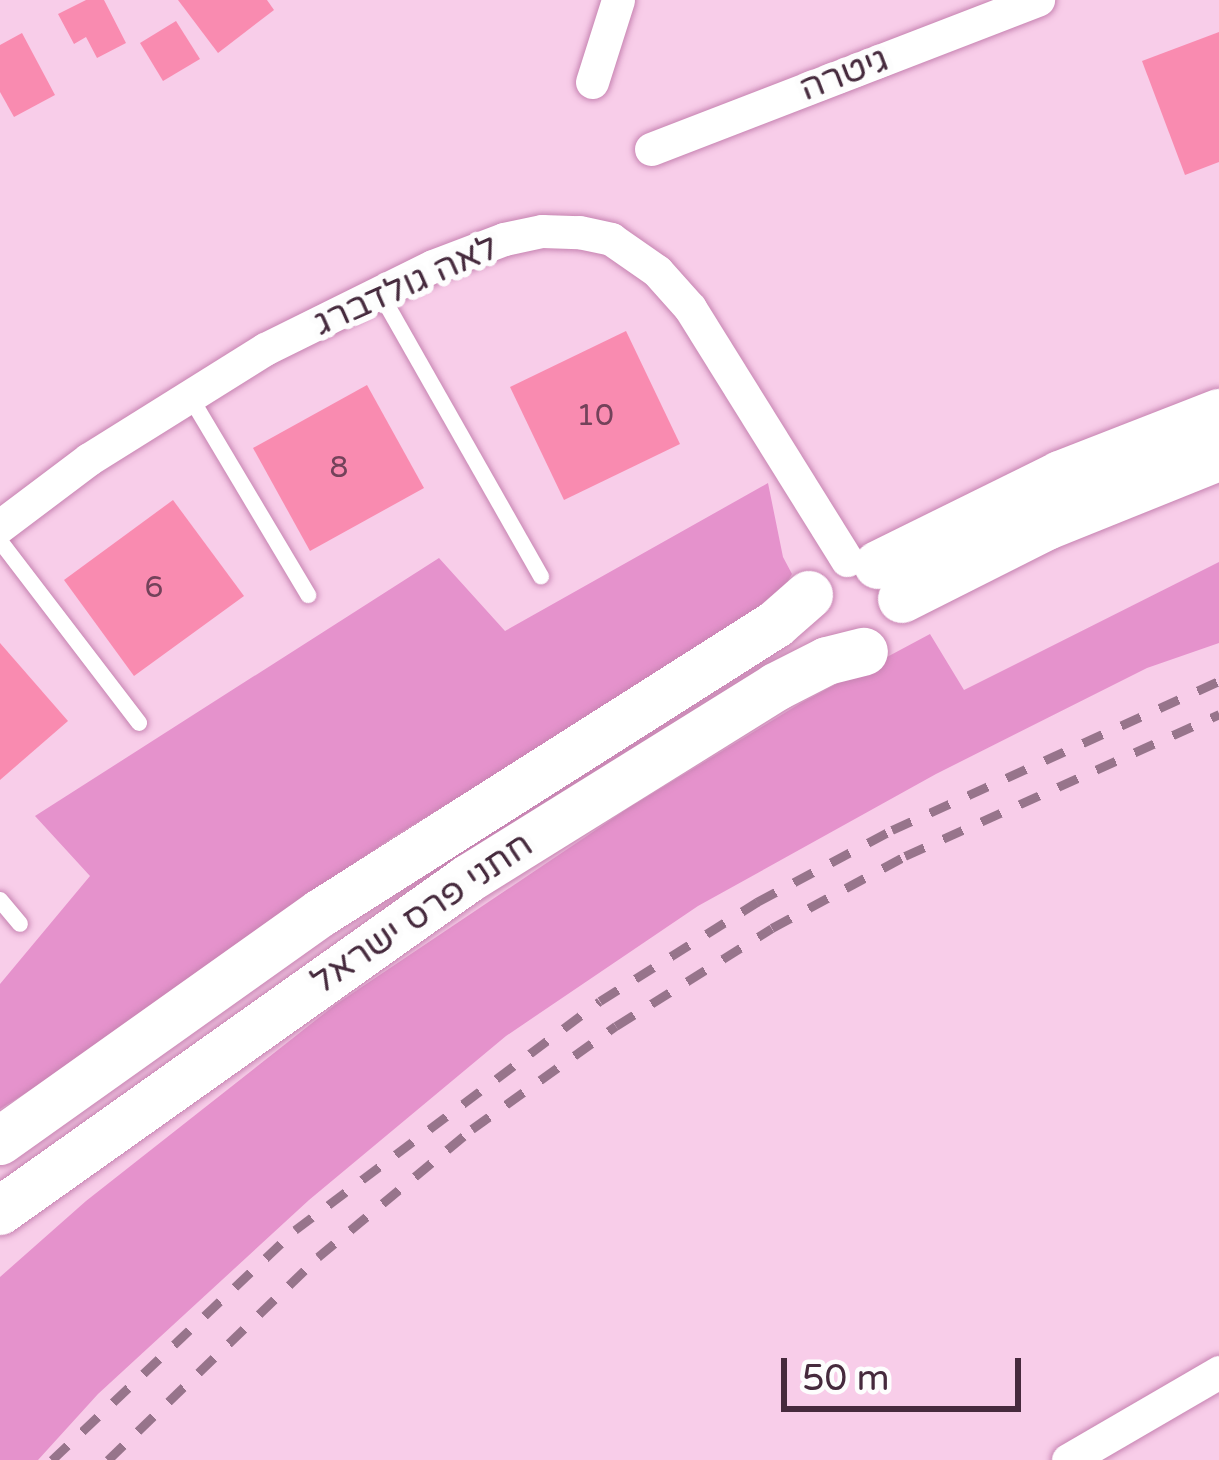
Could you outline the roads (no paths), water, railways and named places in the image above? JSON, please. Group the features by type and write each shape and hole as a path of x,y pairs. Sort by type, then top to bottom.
{"main road":[{"path":"876,575 1060,475 1219,413"},
{"path":"876,575 892,636 864,652 848,652 820,637 811,623 809,595 827,568 876,575 1046,526 1219,457"},
{"name":"חתני פרס ישראל","path":"0,1141 321,913 776,624 809,595"},
{"name":"חתני פרס ישראל","path":"0,1211 468,879 776,687 827,661 864,652"}],"street":[{"path":"592,82 618,0"},
{"name":"גיטרה","path":"651,149 1038,0"},
{"name":"לאה גולדברג","path":"0,526 89,459 265,350 380,292 504,239 542,231 611,239 657,271 690,308 876,575"},
{"path":"1068,1460 1219,1372"}],"lane":[{"path":"380,292 541,576"},
{"path":"189,395 308,596"},
{"path":"0,541 139,723"},
{"path":"0,900 20,924"}],"railway":[{"path":"52,1460 295,1230 600,1001 757,902 892,830 1219,681"},
{"path":"108,1460 318,1257 472,1129 616,1026 772,928 905,856 1219,714"}]}
